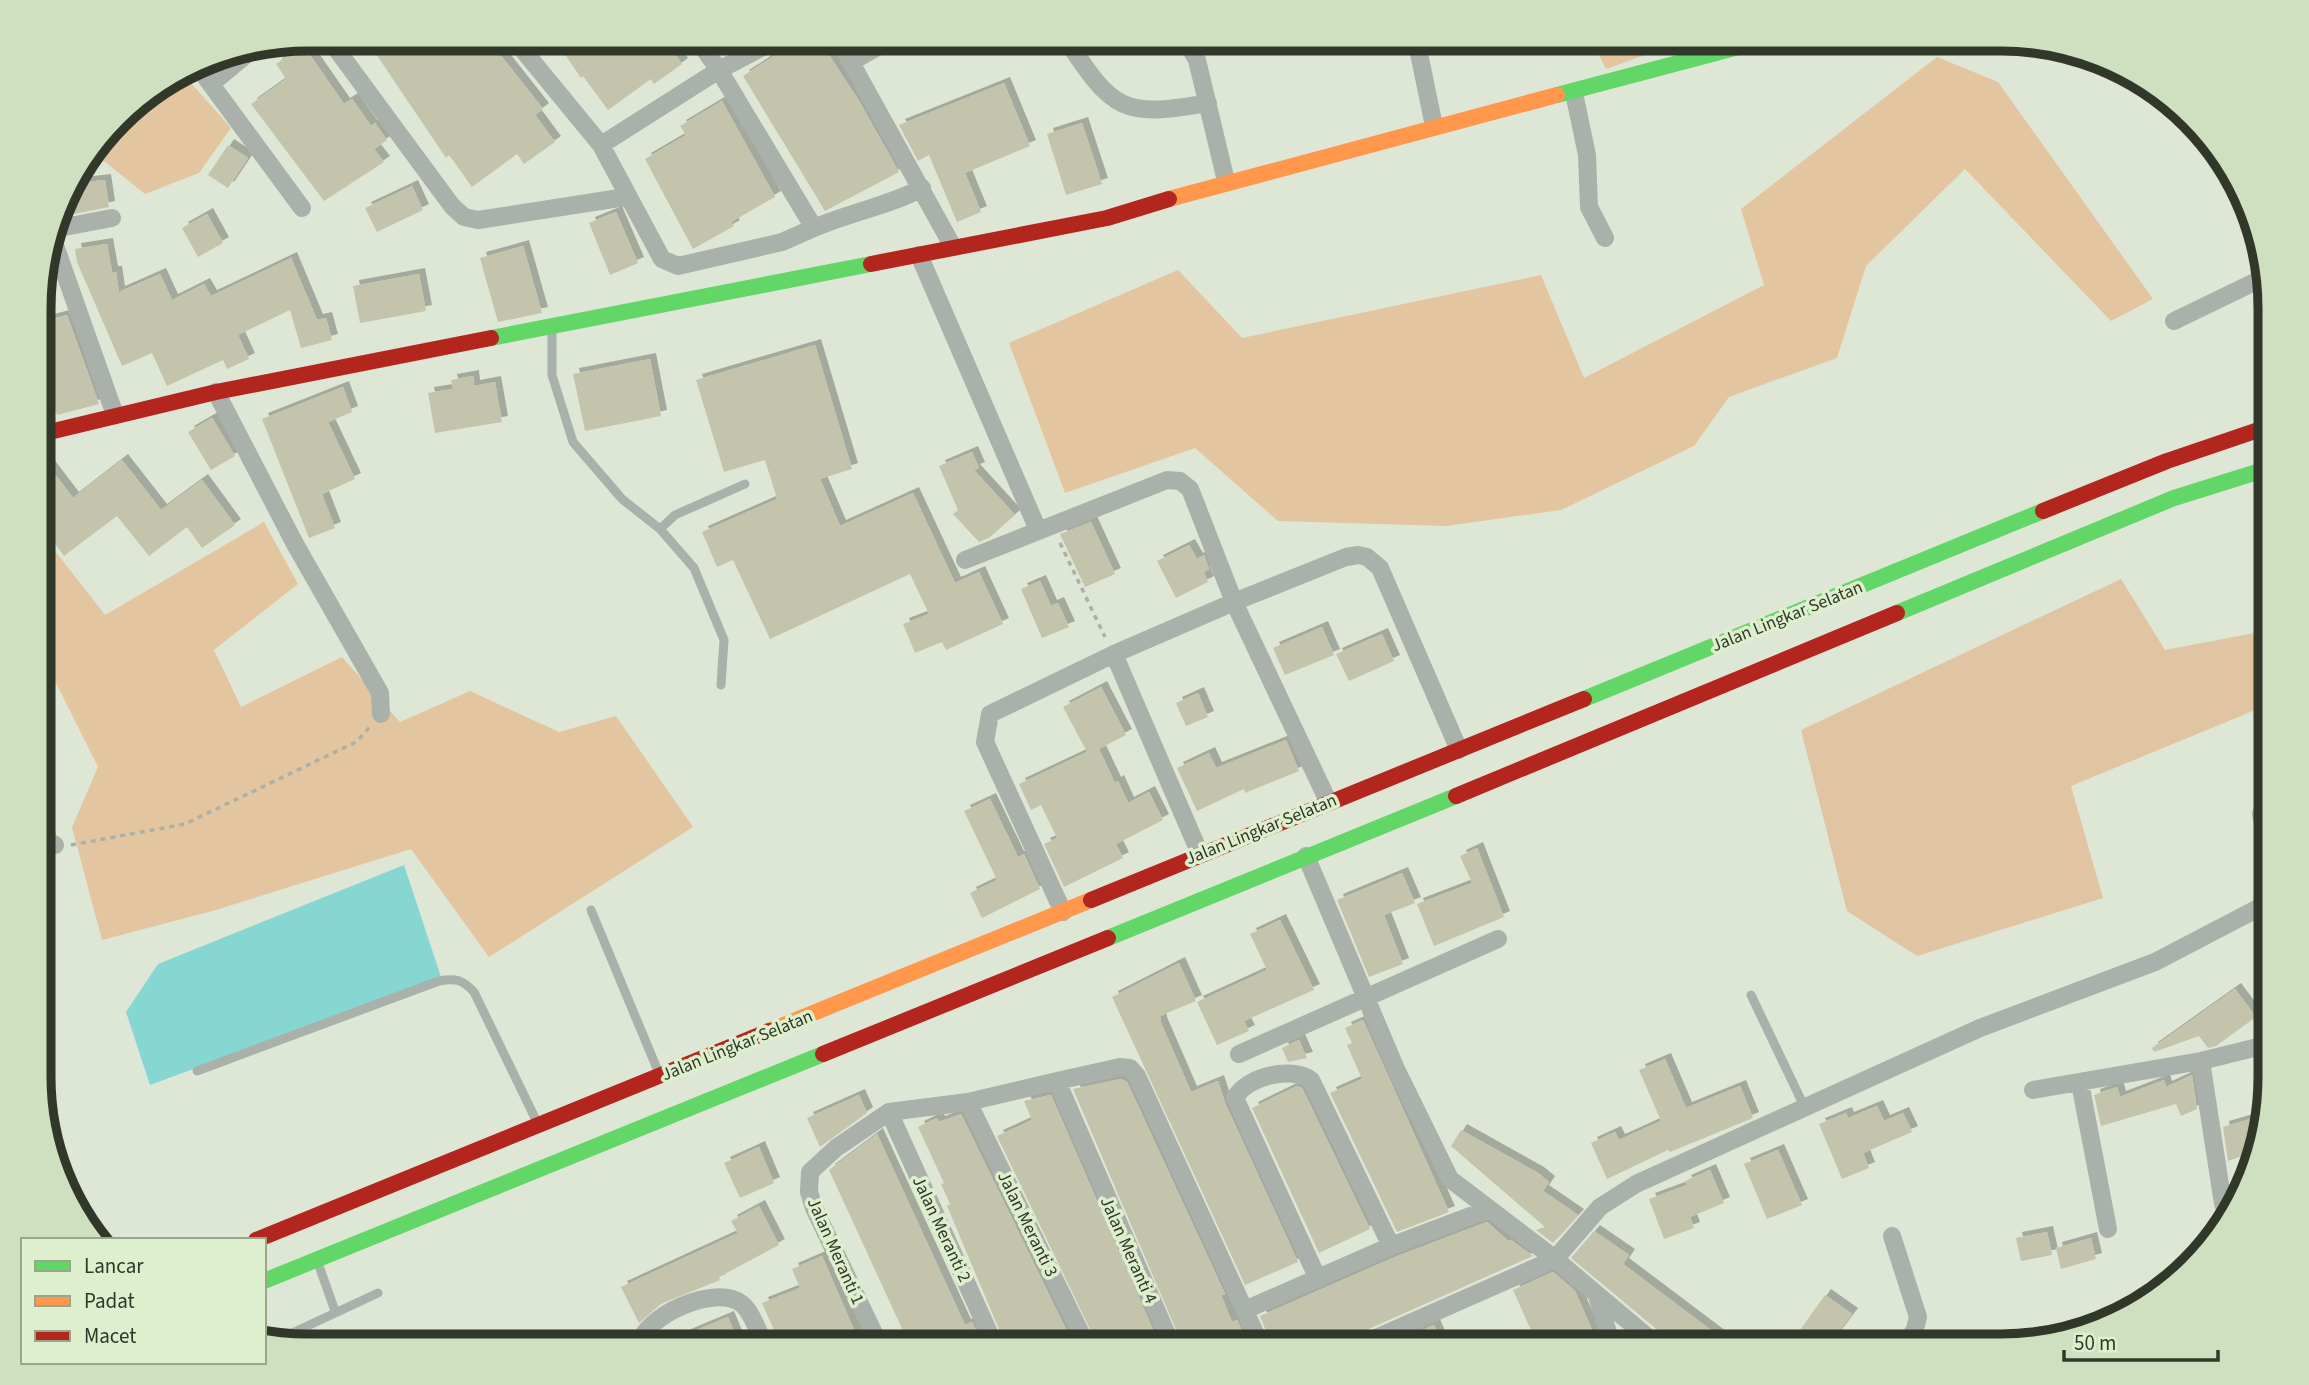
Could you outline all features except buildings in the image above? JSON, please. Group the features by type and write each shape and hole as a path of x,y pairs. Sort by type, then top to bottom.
{"main road":[{"path":"51,431 216,392 1107,218 1226,181 1434,126 1574,93 1723,51"},
{"name":"Jalan Lingkar Selatan","path":"263,1238 481,1171 1306,856 1400,796 1459,750 2167,461 2258,430"},
{"name":"Jalan Lingkar Selatan","path":"266,1280 317,1260 481,1171 539,1125 1328,801 1400,796 2174,498 2258,471"}],"street":[{"path":"339,51 452,206 464,217 478,220 626,197"},
{"path":"525,51 601,145 626,197 662,259 678,266 782,242 858,209 905,197 922,188"},
{"path":"706,51 814,228"},
{"path":"601,145 719,70 754,51"},
{"path":"845,51 953,247"},
{"path":"851,62 870,51"},
{"path":"1075,51 1102,89 1131,108 1153,112 1208,103"},
{"path":"1192,51 1197,60 1226,181"},
{"path":"1419,51 1434,126"},
{"path":"212,83 241,59"},
{"path":"204,72 302,208"},
{"path":"1574,93 1587,155 1588,207 1605,238"},
{"path":"63,227 112,218"},
{"path":"57,251 115,415"},
{"path":"919,255 1045,528"},
{"path":"2174,321 2257,281"},
{"path":"216,392 295,544 380,693 381,714"},
{"path":"965,560 1167,480 1180,481 1190,489 1234,602 1328,801"},
{"path":"1063,912 985,742 990,714 1114,654 1234,602 1346,557 1367,557 1380,568 1459,750"},
{"path":"1114,654 1200,854"},
{"path":"51,842 55,845"},
{"path":"1306,856 1396,1069 1450,1179 1555,1259 1644,1334"},
{"path":"1385,1334 1555,1259 1600,1207 1636,1184 1980,1028 2155,962 2258,909"},
{"path":"1239,1054 1498,939"},
{"path":"2033,1090 2152,1067 2201,1061 2258,1047"},
{"path":"2201,1061 2223,1203"},
{"name":"Jalan Meranti 1","path":"874,1334 809,1192 810,1172 820,1161 889,1112 968,1102 1120,1067 1133,1071 1256,1334"},
{"path":"1318,1279 1235,1098 1239,1091 1265,1078 1300,1072 1311,1080 1391,1246"},
{"name":"Jalan Meranti 4","path":"1057,1081 1167,1334"},
{"path":"2080,1083 2108,1229"},
{"name":"Jalan Meranti 3","path":"968,1102 1081,1334"},
{"name":"Jalan Meranti 2","path":"889,1112 990,1334"},
{"path":"1245,1310 1391,1246 1489,1209"},
{"path":"1892,1236 1918,1317 1912,1334"},
{"path":"1597,1295 1608,1334"},
{"path":"644,1334 668,1315 702,1297 727,1296 743,1305 759,1334"}],"lane":[{"path":"552,326 552,375 573,442 622,499 660,529 694,568 724,640 721,685"},
{"path":"660,529 675,515 746,484"},
{"path":"590,910 660,1076"},
{"path":"197,1071 439,981 455,978 465,982 474,992 539,1125"},
{"path":"1751,995 1804,1106"},
{"path":"317,1260 335,1311"},
{"path":"289,1334 378,1293"}],"path":[{"path":"1045,528 1114,654"},
{"path":"55,845 96,842 185,824 356,742"}],"shaded area":[{"path":"1597,51 1656,51 1606,69"},
{"path":"1937,57 1998,82 2153,299 2111,321 1965,169 1866,266 1837,358 1729,397 1694,446 1561,510 1446,526 1278,521 1195,448 1065,493 1009,343 1178,270 1242,338 1541,275 1584,378 1764,285 1741,209"},
{"path":"188,80 231,128 199,173 145,194 104,161 94,166 114,138 138,114"},
{"path":"264,522 298,584 214,650 241,707 342,657 400,722 470,691 559,732 616,716 693,827 489,957 411,849 216,910 102,940 72,827 98,767 51,673 51,546 105,615"},
{"path":"2121,579 2165,650 2258,632 2258,709 2071,786 2103,898 1917,956 1847,911 1801,730"}],"water":[{"path":"404,865 441,977 150,1085 126,1012 158,964"}],"traffic: fast":[{"path":"1557,95 1724,51"},
{"path":"491,338 871,264"},
{"path":"1897,613 2174,498 2258,472"},
{"path":"1584,699 2043,511"},
{"path":"1108,938 1456,796"},
{"path":"266,1280 823,1054"}],"traffic: slow":[{"path":"1169,199 1557,95"},
{"path":"769,1031 1091,900"}],"traffic: jam":[{"path":"871,264 1107,218 1169,199"},
{"path":"51,432 216,392 491,338"},
{"path":"2043,511 2167,461 2258,430"},
{"path":"1456,796 1897,613"},
{"path":"1091,900 1584,699"},
{"path":"823,1054 1108,938"},
{"path":"261,1238 769,1031"}]}
